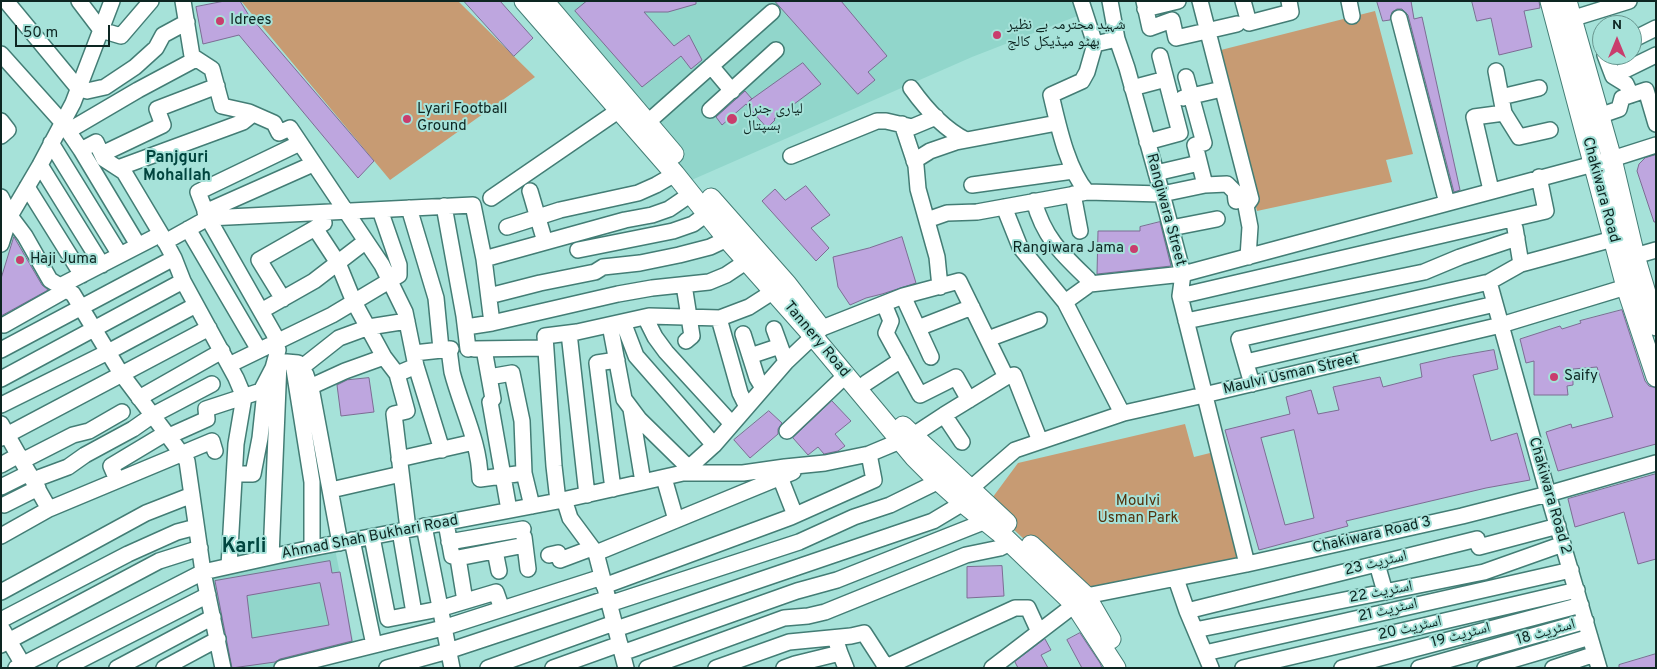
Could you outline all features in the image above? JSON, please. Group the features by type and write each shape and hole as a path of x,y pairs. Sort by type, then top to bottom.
{"main road":[{"name":"Tannery Road","path":"524,1 626,106 648,122 720,209 787,284 845,376 966,496 1080,600 1128,668"},
{"name":"Tannery Road","path":"544,1 626,106 675,174 727,239 774,291 866,382 938,481 966,496 986,521 1010,543 1080,600 1116,668"},
{"name":"Chakiwara Road","path":"1550,1 1626,287 1656,377"},
{"name":"Chakiwara Road","path":"1569,10 1612,159 1635,256 1656,326"}],"street":[{"path":"6,1 78,88 87,91 105,87 135,67 156,48 163,35 186,22"},
{"path":"79,1 101,30 121,36 151,1"},
{"path":"1,244 6,219 27,187 51,143 65,126 112,1"},
{"path":"183,1 192,56 212,70 222,106 274,122 279,133 290,128 382,265 405,312 415,359 442,450"},
{"path":"1080,231 1080,193 1078,182 1057,122 1051,95 1082,81 1087,72 1095,44 1081,1"},
{"name":"Rangiwara Street","path":"1110,1 1116,39 1132,88 1171,228 1182,274 1180,296 1247,564"},
{"path":"1178,1 1145,5 1150,28 1172,20 1176,38 1237,24"},
{"path":"1200,1 1251,199 1246,206 1250,227 1248,257"},
{"path":"1243,1 1249,22 1291,12 1289,1"},
{"path":"1349,1 1352,16"},
{"path":"1569,10 1629,1"},
{"path":"648,122 772,12"},
{"path":"1398,18 1447,203"},
{"path":"1642,35 1656,28"},
{"path":"1095,44 1116,39"},
{"path":"710,110 776,50"},
{"path":"1,54 65,126 138,245"},
{"path":"1613,76 1656,55"},
{"path":"1147,142 1180,133 1160,56"},
{"path":"65,126 196,59"},
{"path":"1585,66 1592,62"},
{"path":"1608,65 1613,76 1626,84 1631,95"},
{"path":"711,66 732,91"},
{"path":"1496,71 1504,113 1519,137 1550,130"},
{"path":"1186,77 1204,143 1195,145 1205,185"},
{"path":"1132,88 1166,79"},
{"path":"102,154 163,125 146,86"},
{"path":"157,109 217,86"},
{"path":"911,88 924,106 953,134 966,140"},
{"path":"1501,96 1539,88"},
{"path":"1172,100 1222,89"},
{"path":"1599,116 1619,109 1622,98 1646,90 1656,124"},
{"path":"491,198 626,106"},
{"path":"1491,190 1474,117 1504,113"},
{"path":"118,168 243,122 253,114"},
{"path":"791,156 877,121 912,126 936,117"},
{"path":"1,121 8,130 1,136"},
{"path":"914,161 930,151 966,140 1057,122"},
{"path":"902,124 914,161 918,189 937,257 940,287"},
{"path":"81,150 96,142 104,159 124,172 174,258 183,281 222,351 244,397 236,444 229,566"},
{"path":"51,143 120,255"},
{"path":"300,143 198,192 207,215 274,334 278,350 287,363 310,387 331,490 365,599 374,645"},
{"path":"1065,302 1090,284 1182,274 1612,159 1656,145"},
{"path":"1156,174 1200,163"},
{"path":"4,325 82,275 138,245 188,229 207,215 314,164"},
{"path":"40,165 102,265"},
{"path":"972,185 1073,170"},
{"path":"506,226 560,210 638,192 656,185 675,174"},
{"path":"1180,296 1546,211 1538,178"},
{"path":"927,220 947,213 977,212 1080,193 1162,194 1205,185 1227,184 1235,192 1236,201"},
{"path":"27,187 82,275"},
{"path":"530,191 545,242"},
{"path":"484,259 625,220 652,215 669,209 692,194"},
{"path":"1,197 6,219 25,236 50,280 73,294 122,374 186,461 203,572 218,639 220,667"},
{"path":"1034,201 1045,232 1062,255 1088,279 1090,284"},
{"path":"207,215 380,210 473,205 484,259 492,323"},
{"path":"444,206 466,327 468,349"},
{"path":"1004,207 1020,247 1065,302 1122,413"},
{"path":"409,208 436,298 445,349 474,442 480,479 524,473"},
{"path":"229,365 332,315 399,275 399,265 380,210"},
{"path":"283,299 260,260 345,211"},
{"path":"578,250 673,231 693,224 708,213"},
{"path":"1171,228 1217,219"},
{"path":"1513,219 1521,264"},
{"path":"315,228 338,263 354,302 369,326 384,357 397,374 407,411"},
{"path":"188,229 259,350"},
{"path":"1186,321 1424,272 1460,257 1516,238"},
{"path":"489,296 595,272 603,267 633,264 679,255 710,247 727,239"},
{"path":"1252,384 1239,339 1489,282 1521,264 1613,239"},
{"path":"261,311 314,281 366,241"},
{"path":"1635,256 1656,250"},
{"path":"1,350 174,258"},
{"path":"466,327 636,291 709,282 726,275 747,261"},
{"path":"1230,262 1234,283"},
{"path":"633,264 636,291"},
{"path":"1,379 183,281"},
{"path":"616,323 617,360 624,399 639,419 686,471 714,445 786,362 817,332 903,296 959,281 1006,378 1014,375 1040,441"},
{"name":"Chakiwara Road 2","path":"1489,282 1597,661"},
{"path":"684,285 692,336 686,341"},
{"path":"1348,287 1350,338 1355,360"},
{"name":"Maulvi Usman Street","path":"488,668 569,639 718,595 932,521 966,496 1016,450 1122,413 1500,325 1626,287"},
{"path":"623,660 594,551 570,518 561,500 554,466 545,336 569,333 645,317 720,318 749,307 774,291"},
{"path":"903,296 931,356"},
{"path":"884,304 891,322 886,333 920,395 956,378 969,400"},
{"path":"1246,362 1495,304"},
{"path":"1,405 108,352 196,305"},
{"path":"918,328 972,307"},
{"path":"645,317 655,337 666,352 732,424"},
{"path":"988,339 1039,320"},
{"path":"117,480 111,466 168,434 207,419 206,409 261,392 266,381 287,363 369,326 407,321"},
{"path":"720,322 740,393 747,407"},
{"path":"616,323 636,356 714,445"},
{"path":"49,508 3,432 122,374 209,328"},
{"path":"774,329 786,362"},
{"path":"569,333 586,495"},
{"path":"743,334 757,378 763,388"},
{"path":"750,356 780,346"},
{"path":"484,348 493,399 490,402 502,476 520,508"},
{"path":"397,374 415,359 445,349 546,348"},
{"path":"140,398 222,351"},
{"path":"310,387 345,371 384,357"},
{"path":"613,489 597,363 617,360"},
{"path":"866,382 901,360"},
{"path":"287,363 312,482 312,548"},
{"path":"271,557 287,363"},
{"path":"489,377 512,373 522,421 524,473 520,508 528,569"},
{"path":"786,430 845,376"},
{"name":"Ahmad Shah Bukhari Road","path":"21,667 203,572 346,541 586,495 664,478 686,471 743,474 824,463 868,454 907,439 1006,378"},
{"path":"235,474 253,474 260,438 266,381"},
{"path":"1,465 28,472 68,467 97,448 133,430 153,415 212,384"},
{"path":"414,613 404,530 394,414 429,406"},
{"path":"630,408 643,482"},
{"path":"1,487 28,472 73,435 89,431 122,412"},
{"path":"944,415 962,442"},
{"path":"1,536 49,508 212,441 215,452"},
{"path":"331,490 400,467 442,450 474,442"},
{"path":"387,668 448,652 561,614 606,591 795,515 874,480 868,454"},
{"name":"Chakiwara Road 3","path":"1080,600 1462,516 1656,463"},
{"path":"549,555 558,553 560,560 594,551 676,520 810,465"},
{"path":"4,505 28,472"},
{"path":"780,477 795,515"},
{"path":"664,478 676,520"},
{"path":"282,668 443,628 502,609 606,591 803,540 890,504 938,481"},
{"path":"1,592 146,513 192,495"},
{"path":"1462,516 1484,572"},
{"path":"553,668 581,663 623,660 725,616 837,580 986,521"},
{"path":"446,523 452,556 458,558 525,545"},
{"path":"424,526 452,668"},
{"name":"اسٹریٹ 23","path":"1187,611 1376,564 1558,526"},
{"path":"1,620 128,554 177,532 196,527"},
{"path":"449,542 522,529"},
{"path":"372,537 388,619 439,608 496,592 502,609"},
{"path":"803,540 810,564"},
{"path":"647,668 784,618 818,614 966,556 1000,548 1010,543"},
{"name":"اسٹریٹ 22","path":"1195,630 1484,572 1563,544"},
{"path":"5,643 159,561 200,548"},
{"path":"495,551 499,571"},
{"path":"458,558 465,601"},
{"path":"1376,564 1383,592 1384,612 1389,634 1399,661"},
{"name":"اسٹریٹ 21","path":"1205,653 1570,570"},
{"path":"1176,579 1211,668"},
{"path":"808,588 818,614 840,653 846,668"},
{"path":"60,590 70,608"},
{"name":"اسٹریٹ 20","path":"1243,668 1576,590"},
{"path":"65,668 208,595"},
{"path":"365,599 383,595"},
{"path":"718,595 725,616"},
{"path":"992,668 1080,600"},
{"name":"اسٹریٹ 19","path":"1342,668 1399,661 1581,605"},
{"path":"716,668 789,642 864,633 885,667 905,664 1015,608 1028,608 1039,632"},
{"path":"561,614 569,639"},
{"path":"117,668 213,617"},
{"name":"اسٹریٹ 18","path":"1419,668 1586,622"},
{"path":"1,627 5,643 21,667"},
{"path":"1485,668 1590,637"},
{"path":"164,668 218,639"},
{"path":"784,668 840,653"},
{"path":"1553,668 1597,661"}],"shaded area":[{"name":"لیاری جنرل ہسپتال","path":"537,1 1081,1 1085,13 972,57 687,182"},
{"path":"334,544 355,650 282,668 223,668 203,572"}],"green space":[{"name":"Lyari Football Ground","path":"241,1 458,1 535,77 390,180"},
{"path":"1375,11 1413,154 1386,160 1392,182 1257,211 1213,52"},
{"name":"Moulvi Usman Park","path":"1185,424 1194,457 1218,451 1247,564 1086,596 987,505 1018,463"}],"building":[{"path":"225,1 240,1 248,14 374,161 358,178 239,35 203,44 196,7"},
{"path":"464,1 500,1 533,38 514,56"},
{"path":"587,1 696,1 696,4 668,12 644,12 674,46 689,35 702,60 691,69 681,56 642,87 575,11"},
{"path":"775,1 841,1 887,56 868,72 875,80 858,94"},
{"path":"1377,1 1411,1 1414,19 1422,17 1460,190 1454,192 1408,15 1402,9 1397,9 1392,12 1390,20 1383,21"},
{"path":"1472,1 1539,1 1540,8 1524,11 1532,47 1499,55 1491,18 1477,21"},
{"path":"803,63 821,84 774,119 767,128 746,104 722,125 716,117 745,91 752,99"},
{"path":"1656,155 1656,222 1654,222 1637,171 1639,164 1645,158"},
{"path":"806,186 830,215 811,228 829,248 816,261 762,201 775,189 785,200"},
{"name":"Rangiwara Jama","path":"1160,222 1171,266 1097,274 1098,231 1140,231 1140,227"},
{"name":"Haji Juma","path":"14,237 42,285 48,290 1,316 1,279"},
{"path":"902,237 916,283 866,298 850,305 838,287 833,257"},
{"path":"1622,310 1645,381 1649,386 1656,388 1656,444 1558,471 1546,432 1571,424 1572,428 1613,417 1597,367 1573,369 1573,385 1567,386 1568,395 1534,395 1534,361 1526,363 1520,339 1560,326 1562,329 1581,323 1580,321"},
{"path":"1494,350 1498,369 1473,375 1491,441 1517,433 1530,480 1486,488 1346,521 1348,526 1259,550 1225,430 1290,414 1286,397 1311,390 1318,414 1339,410 1333,387 1380,377 1383,387 1422,377 1420,364","holes":["1294,430 1314,518 1285,525 1261,438"]},
{"path":"369,378 374,412 341,416 337,385 347,380"},
{"path":"832,401 851,421 835,434 845,446 838,451 824,454 818,447 808,455 793,438"},
{"path":"769,411 782,423 778,429 778,434 750,458 734,440"},
{"path":"1656,474 1656,559 1638,564 1624,512 1575,527 1568,499"},
{"path":"330,561 332,573 340,572 352,641 280,659 275,662 232,668 215,581","holes":["320,583 329,625 252,638 247,596"]},
{"path":"1002,566 1004,596 967,598 967,567"},
{"path":"1080,633 1102,668 1082,668 1067,640"},
{"path":"1045,639 1051,650 1041,655 1048,668 1018,668 1015,662"},
{"path":"1656,654 1656,668 1619,668 1619,665"}],"place":[{"name":"Idrees","path":"220,21"},
{"name":"شہید محترمہ بے نظیر بھٹو میڈیکل کالج","path":"997,35"},
{"name":"Lyari Football Ground","path":"407,119"},
{"name":"لیاری جنرل ہسپتال","path":"732,119"},
{"name":"Rangiwara Jama","path":"1134,249"},
{"name":"Haji Juma","path":"20,260"},
{"name":"Saify","path":"1554,377"}],"district":[{"name":"Panjguri Mohallah","path":"177,168"},
{"name":"Karli","path":"244,548"}]}
